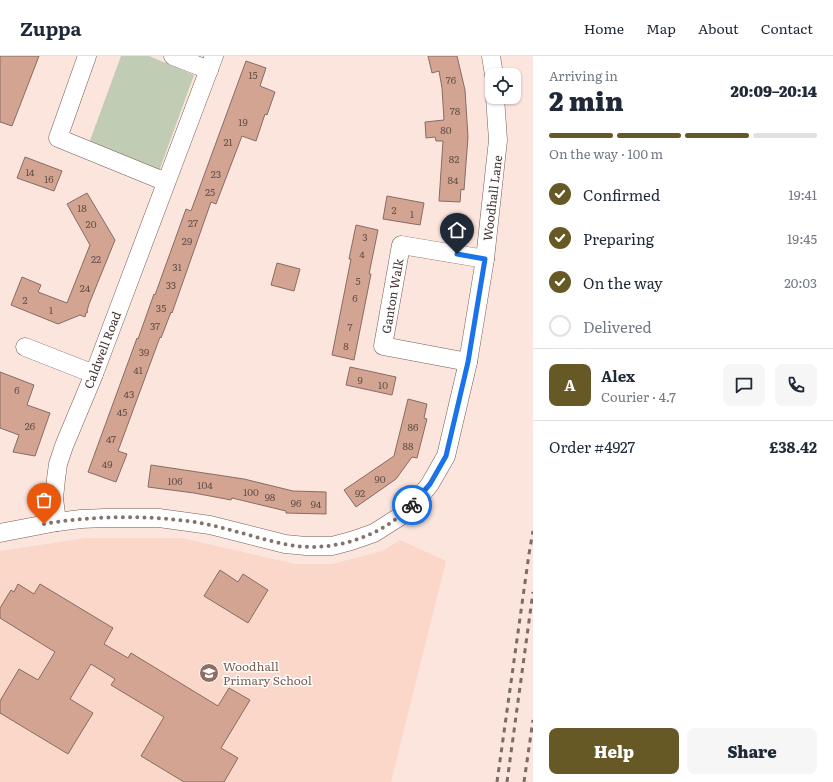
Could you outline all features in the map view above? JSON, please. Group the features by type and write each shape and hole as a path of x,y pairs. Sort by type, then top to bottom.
{"street":[{"path":"87,56 58,138 166,182"},
{"name":"Caldwell Road","path":"56,522 54,498 58,464 64,446 94,374 211,63 173,56"},
{"path":"491,56 493,68"},
{"name":"Woodhall Lane","path":"0,533 56,522 105,518 159,518 210,525 285,544 332,546 374,533 404,514 430,484 446,456 468,362 485,259 498,140 495,104"},
{"name":"Ganton Walk","path":"468,362 383,346 401,245 485,259"},
{"path":"25,347 94,374"}],"shaded area":[{"name":"Woodhall Primary School","path":"86,538 182,538 295,564 332,564 382,551 400,540 446,561 391,782 0,782 0,551"}],"green space":[{"path":"121,56 149,56 194,75 158,174 88,146"}],"building":[{"path":"0,56 39,56 12,126 0,122"},
{"path":"428,56 457,56 465,90 468,137 464,190 461,189 460,202 439,201 443,141 436,141 435,137 426,138 425,122 444,120 442,88 439,71 432,73"},
{"path":"246,61 266,68 260,86 275,92 267,115 265,114 256,141 242,136 216,204 211,202 172,313 171,312 161,338 160,337 118,451 127,454 116,482 88,472 186,209 191,211"},
{"path":"25,157 62,171 54,191 17,178"},
{"path":"87,193 115,240 85,317 80,315 58,324 11,305 22,277 41,285 38,292 67,303 90,245 67,204"},
{"path":"387,196 424,203 420,225 383,219"},
{"path":"356,225 378,230 354,360 332,355 351,259 349,259"},
{"path":"277,263 300,269 294,291 271,285"},
{"path":"350,367 396,377 392,395 346,385"},
{"path":"0,372 34,385 27,405 50,413 35,456 13,452 19,435 0,428"},
{"path":"408,399 427,404 424,418 427,419 417,458 412,457 396,479 356,507 344,490 394,456"},
{"path":"151,465 244,479 293,491 326,492 326,514 286,513 286,511 232,498 231,500 148,487"},
{"path":"220,570 238,582 243,574 268,590 248,623 204,596"},
{"path":"18,584 34,594 40,584 113,628 104,644 128,658 131,653 218,706 229,688 250,700 221,748 238,758 224,782 184,782 141,756 164,717 111,685 115,679 91,664 70,699 93,713 68,754 0,713 0,701 19,669 38,680 55,652 0,618 0,608 11,590 14,592"}],"railway":[{"path":"497,782 533,531"},
{"path":"507,782 533,592"},
{"path":"524,782 533,720"}],"way so far":[{"path":"44,524 81,519 159,518 210,525 285,544 332,546 374,533 404,514 412,505"}],"place":[{"name":"Woodhall Primary School","path":"209,673"}],"route":[{"path":"412,505 430,484 446,456 468,362 485,259 457,254"}]}
